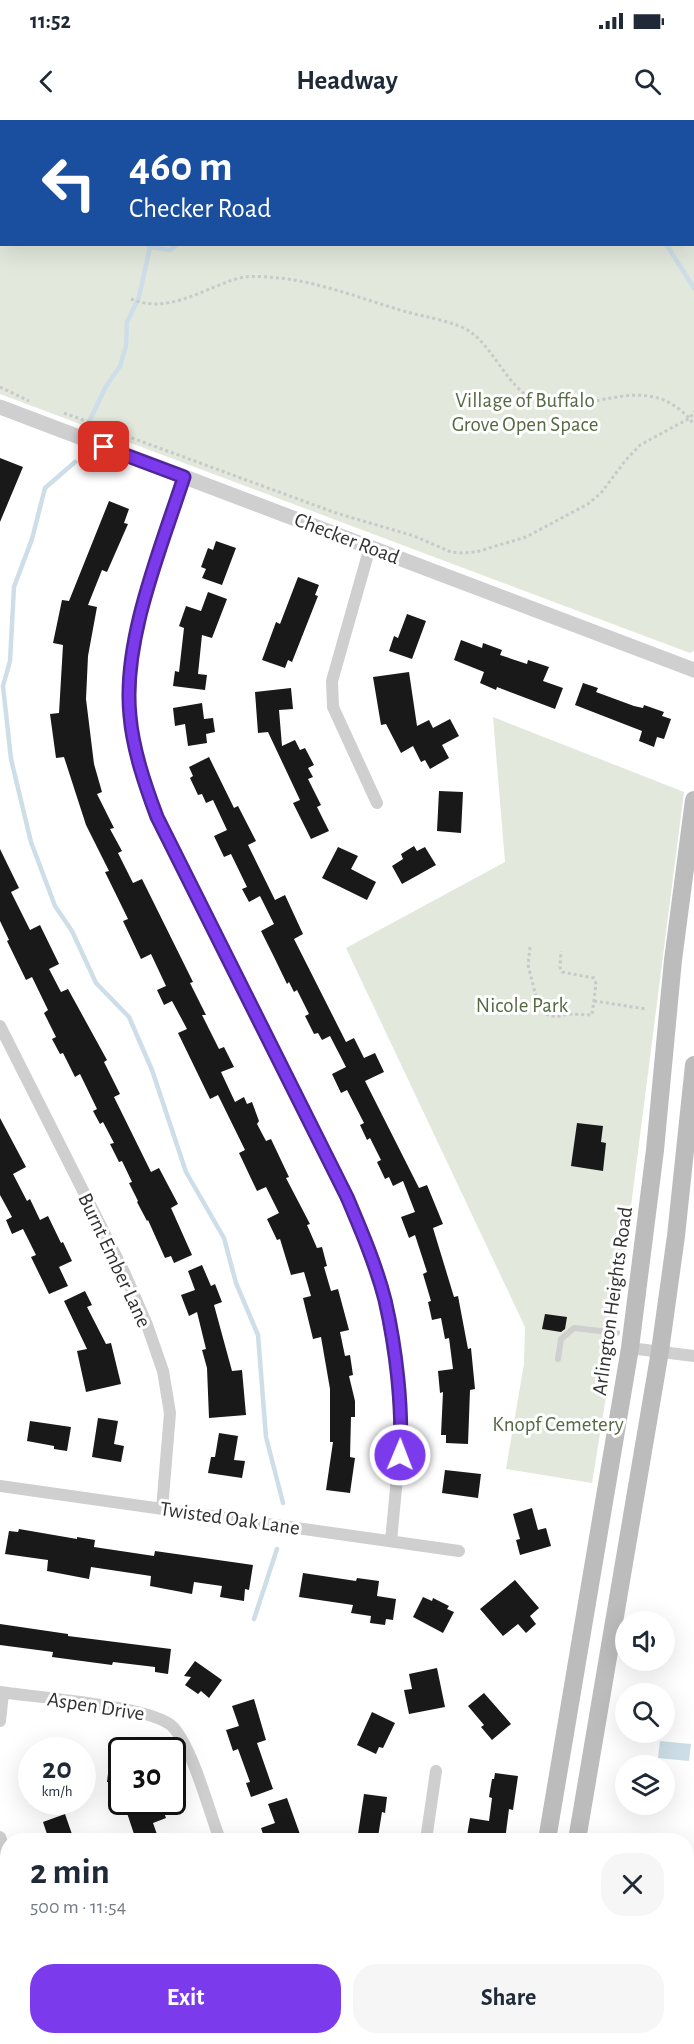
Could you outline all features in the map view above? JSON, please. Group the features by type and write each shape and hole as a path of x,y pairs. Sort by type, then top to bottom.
{"main road":[{"name":"Arlington Heights Road","path":"548,1833 630,1348 655,1150 673,960 694,800"},
{"path":"578,1833 660,1351 676,1236 694,1065"}],"street":[{"name":"Checker Road","path":"0,407 694,670"},
{"path":"184,477 139,617 130,682 130,716 143,780 157,817 347,1197 367,1244 385,1300 393,1347 401,1436 391,1541"},
{"path":"370,547 332,681 333,707 377,803"},
{"name":"Burnt Ember Lane","path":"0,1026 124,1272 151,1334 163,1371 170,1413 162,1509"},
{"path":"630,1348 694,1356"},
{"name":"Twisted Oak Lane","path":"0,1486 459,1551"},
{"path":"0,1721 2,1692"},
{"name":"Aspen Drive","path":"2,1692 142,1712 152,1714 172,1725 183,1740 217,1833"},
{"path":"427,1833 436,1771"}],"lane":[{"path":"558,1359 561,1339 574,1328 617,1334"}],"path":[{"path":"131,299 140,303 158,305 242,278 281,278 316,285 471,332 521,390 540,402 560,405 581,404 631,395 647,395 671,403 690,418 694,426"},
{"path":"0,387 34,403"},
{"path":"57,411 336,513 414,536 451,552 462,553 476,552 526,537 588,504 601,494 640,445 690,418 694,411"},
{"path":"530,947 528,965 539,1008 545,1014 556,1017 568,1014 592,1015 596,984 594,978 562,972 561,951"},
{"path":"594,1000 646,1009"}],"green space":[{"name":"Village of Buffalo Grove Open Space","path":"0,246 694,246 694,651 690,653 0,394"},
{"name":"Nicole Park","path":"493,717 684,792 609,1378 592,1483 506,1469 524,1364 525,1327 346,948 505,862"}],"shaded area":[{"path":"660,1743 691,1744 689,1761 675,1760 675,1755 658,1755"}],"building":[{"path":"0,458 23,467 0,522"},
{"path":"109,501 129,509 124,523 128,524 107,572 102,570 88,605 97,607 88,656 86,699 94,764 102,792 97,794 114,828 110,829 122,851 118,853 133,883 142,879 193,982 190,983 206,1015 202,1015 219,1049 224,1047 234,1067 221,1072 235,1102 244,1097 247,1104 252,1102 259,1121 257,1124 266,1141 271,1139 289,1177 286,1178 310,1224 307,1225 317,1248 322,1247 327,1266 324,1267 331,1291 338,1289 349,1330 340,1332 345,1356 350,1355 353,1375 349,1376 355,1401 355,1417 351,1417 350,1457 355,1458 350,1493 326,1490 333,1442 330,1442 330,1389 321,1337 313,1339 303,1298 311,1296 304,1272 291,1275 280,1239 277,1240 267,1219 279,1213 266,1187 257,1191 239,1153 245,1150 218,1095 210,1099 178,1033 187,1029 172,1001 164,1005 157,990 166,986 151,954 141,959 123,921 128,919 105,872 109,871 86,825 64,757 56,758 50,714 59,713 63,645 53,643 62,600 69,601"},
{"path":"216,541 236,548 222,585 202,578 206,569 201,567 208,548 213,550"},
{"path":"298,577 319,585 315,595 318,596 292,662 288,660 285,668 262,660 276,622 280,624"},
{"path":"208,592 227,599 212,638 202,635 198,674 207,675 205,690 173,686 175,671 179,672 184,628 179,626 186,606 201,611"},
{"path":"407,614 426,621 412,659 389,651 394,636 398,638"},
{"path":"461,640 482,648 483,643 502,650 500,655 527,664 528,660 549,667 543,681 563,688 555,709 480,683 484,672 454,660"},
{"path":"409,672 417,726 429,720 433,728 450,719 459,736 442,745 449,758 430,769 425,760 421,762 413,746 401,753 386,724 381,725 373,677"},
{"path":"583,683 598,688 596,692 634,706 643,708 644,705 664,712 662,716 671,719 664,739 657,737 654,747 639,741 642,731 575,705"},
{"path":"291,688 293,709 279,710 282,746 295,740 300,750 305,748 314,765 308,768 313,777 308,779 321,805 317,807 329,831 311,839 293,803 300,800 268,732 258,733 255,692"},
{"path":"202,703 204,719 213,718 215,732 206,734 207,743 188,746 185,724 175,726 173,708"},
{"path":"209,757 234,808 238,806 256,841 248,845 275,900 285,895 303,934 294,939 346,1042 354,1038 364,1058 375,1053 384,1072 365,1081 419,1188 427,1185 443,1224 433,1228 454,1297 458,1296 468,1349 471,1348 475,1389 470,1390 468,1444 446,1443 446,1435 441,1435 443,1392 440,1393 438,1371 453,1369 449,1338 445,1339 441,1318 432,1320 428,1302 431,1301 423,1274 427,1272 415,1235 409,1238 401,1217 415,1212 403,1181 393,1186 389,1177 385,1179 377,1162 381,1160 370,1138 367,1140 360,1125 364,1123 347,1090 341,1093 332,1074 346,1067 330,1036 322,1040 318,1033 314,1034 305,1016 309,1014 297,990 294,992 289,982 287,984 261,931 274,924 260,896 249,902 242,889 247,887 231,854 224,857 214,836 227,830 213,800 206,803 202,794 198,795 190,778 193,776 189,767"},
{"path":"439,791 463,792 461,833 437,831"},
{"path":"414,846 417,851 425,847 436,865 402,884 392,866 403,859 401,854"},
{"path":"338,847 358,856 351,869 376,882 367,900 322,878"},
{"path":"0,849 19,888 11,892 30,930 40,925 59,964 49,969 61,992 68,989 107,1060 104,1062 120,1094 114,1097 151,1172 159,1168 178,1204 171,1208 192,1255 174,1263 171,1256 165,1258 137,1202 129,1183 132,1182 122,1161 119,1162 110,1144 114,1143 103,1122 100,1124 93,1111 97,1109 80,1074 75,1077 63,1053 60,1054 52,1039 56,1037 44,1013 48,1010 32,977 26,980 0,921"},
{"path":"0,1118 26,1167 13,1174 27,1201 30,1199 40,1220 48,1216 72,1261 59,1267 68,1286 49,1294 31,1257 36,1255 23,1229 12,1234 6,1220 12,1217 0,1195"},
{"path":"577,1123 603,1126 601,1142 606,1143 603,1171 571,1166"},
{"path":"202,1265 211,1286 215,1284 222,1302 214,1305 232,1371 242,1370 246,1415 209,1418 207,1368 202,1350 206,1349 197,1312 189,1316 181,1295 195,1290 188,1271"},
{"path":"85,1291 92,1305 87,1307 106,1344 111,1343 121,1384 86,1392 77,1351 87,1349 64,1301"},
{"path":"545,1314 567,1317 565,1329 561,1332 542,1329"},
{"path":"98,1418 118,1421 114,1444 124,1446 121,1462 92,1457"},
{"path":"30,1421 71,1427 67,1451 27,1441"},
{"path":"219,1433 238,1436 234,1460 245,1461 242,1478 208,1473 211,1457 215,1457"},
{"path":"445,1470 481,1474 478,1498 442,1493"},
{"path":"532,1508 538,1530 546,1528 551,1546 520,1555 516,1540 520,1539 513,1514"},
{"path":"19,1529 95,1540 94,1547 154,1556 155,1551 253,1565 249,1590 245,1589 244,1601 220,1597 222,1586 194,1582 192,1594 150,1586 151,1576 91,1567 89,1579 47,1571 48,1560 5,1554 9,1531 18,1532"},
{"path":"303,1573 356,1581 357,1578 379,1581 377,1596 396,1599 393,1620 386,1619 385,1625 370,1623 371,1616 351,1613 353,1605 299,1597"},
{"path":"515,1580 539,1608 530,1616 536,1624 526,1633 518,1624 503,1636 480,1609"},
{"path":"423,1597 432,1601 433,1598 449,1606 447,1609 454,1612 443,1633 413,1617"},
{"path":"0,1624 68,1634 68,1636 171,1649 168,1674 155,1672 155,1667 113,1662 112,1665 52,1657 53,1652 0,1645"},
{"path":"195,1661 222,1680 209,1698 201,1691 198,1694 185,1685 191,1677 184,1676"},
{"path":"437,1668 445,1707 409,1714 404,1690 412,1689 409,1674"},
{"path":"484,1693 511,1724 492,1740 481,1727 484,1725 468,1706"},
{"path":"254,1699 266,1740 257,1743 273,1789 251,1797 246,1783 250,1782 238,1749 233,1751 226,1730 239,1726 232,1706"},
{"path":"372,1712 395,1723 383,1748 379,1747 376,1754 357,1745"},
{"path":"495,1773 518,1776 513,1810 509,1809 506,1833 468,1833 470,1818 489,1821 492,1798 489,1797 492,1779"},
{"path":"364,1794 387,1797 379,1833 358,1833"},
{"path":"287,1798 300,1833 263,1833 261,1828 275,1823 268,1804"},
{"path":"65,1815 72,1833 47,1833 43,1822"},
{"path":"128,1815 165,1815 166,1818 153,1823 157,1833 134,1833"}],"waterway":[{"path":"149,246 170,250 175,246"},
{"path":"667,246 694,288"},
{"path":"90,420 105,388 120,366 126,346 127,322 139,297 150,247"},
{"path":"75,462 45,488 32,539 14,587 10,661 3,686 11,759 31,842 55,906 72,931 96,983 129,1017 152,1070 186,1172 224,1238 236,1283 258,1335 266,1437 283,1503"},
{"path":"254,1619 277,1549"}],"route":[{"path":"104,447 184,477 139,617 130,682 130,716 143,780 157,817 347,1197 367,1244 385,1300 396,1371 401,1436 400,1455"}],"park label":[{"name":"Knopf Cemetery","path":"558,1424"}]}
